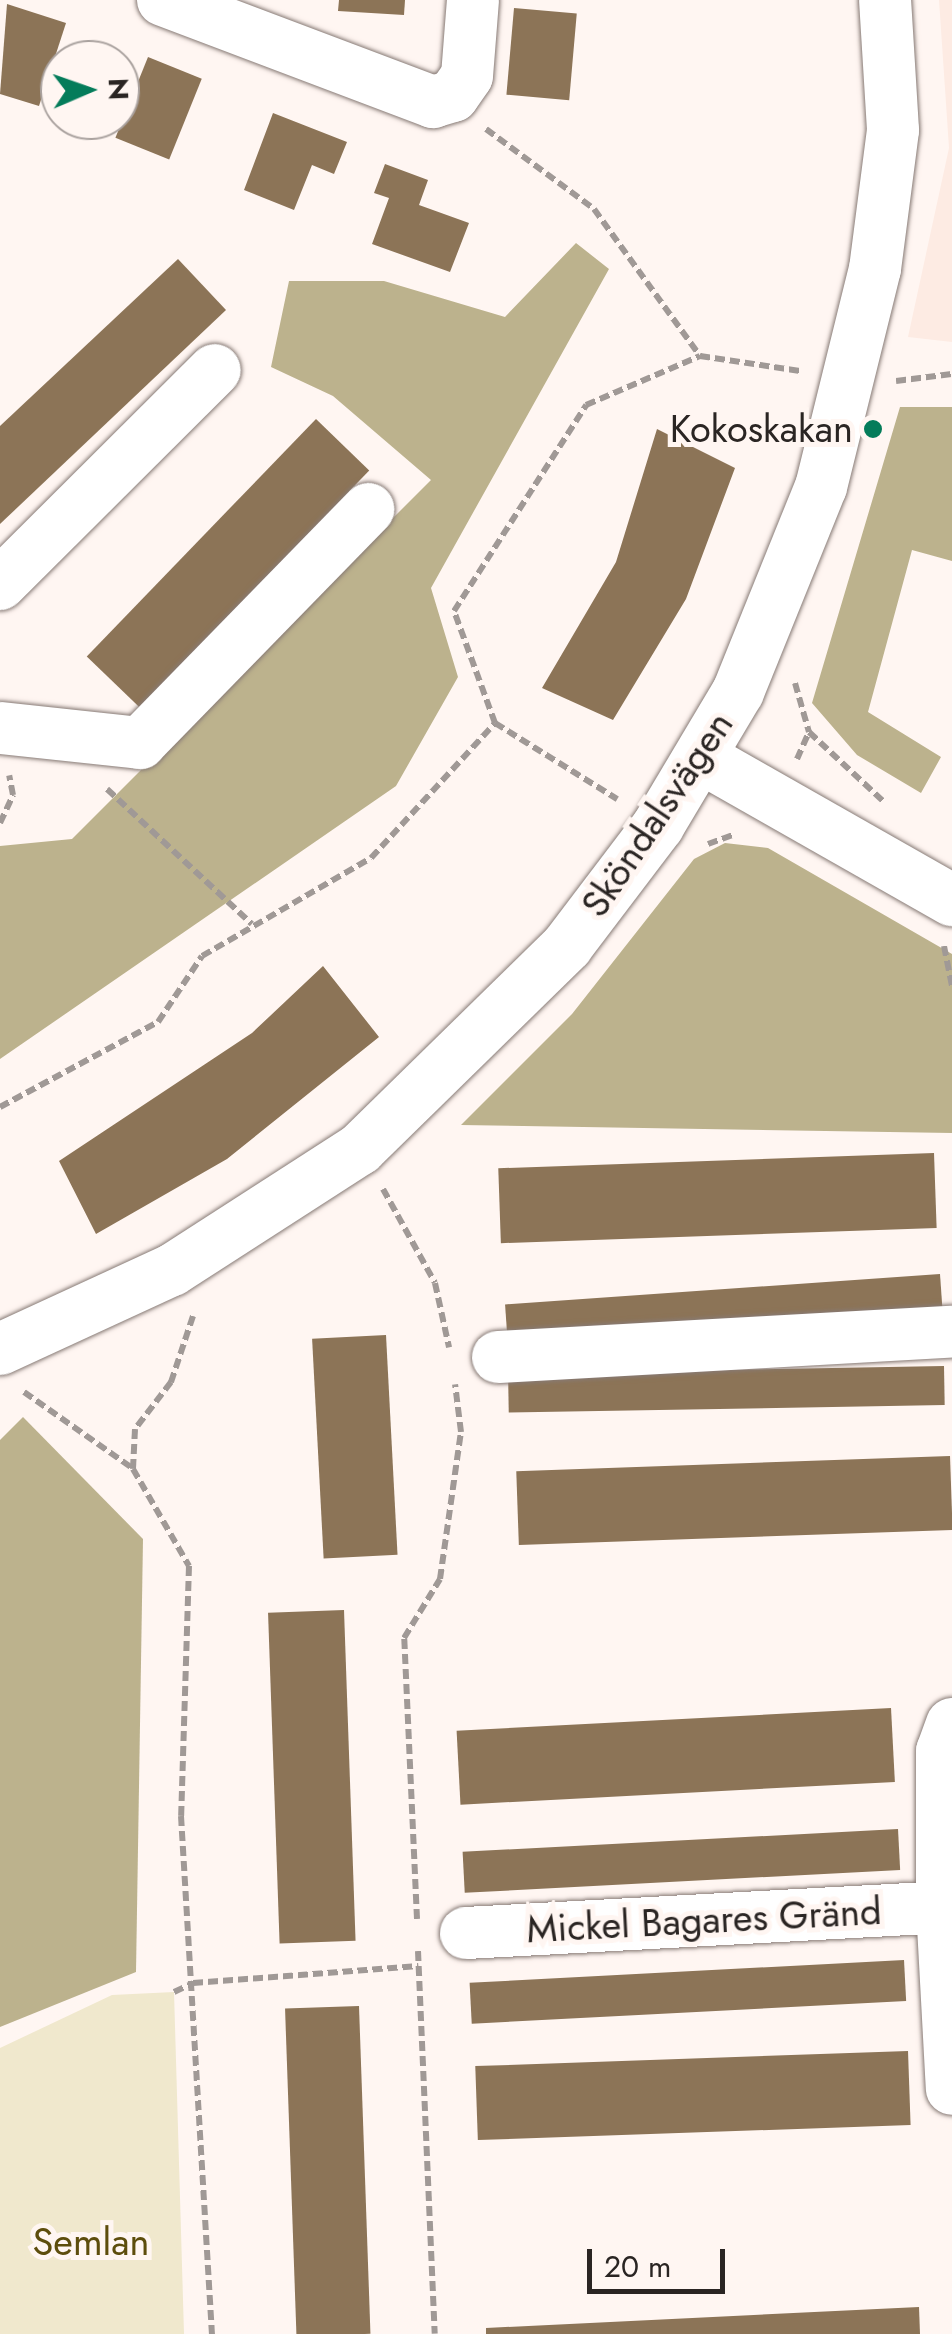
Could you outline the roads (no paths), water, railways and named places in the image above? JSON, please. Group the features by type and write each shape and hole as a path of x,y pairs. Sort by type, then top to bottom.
{"street":[{"path":"164,0 433,102 454,96 467,76 473,0"},
{"name":"Sköndalsvägen","path":"7,1367 172,1270 360,1149 567,946 700,757 768,624 851,377 893,130 885,0"},
{"path":"0,584 215,370"},
{"path":"0,728 57,738 140,744 368,509"},
{"path":"700,757 948,883"},
{"path":"468,1364 952,1332"},
{"path":"952,1724 942,1751 942,1907 952,2089"},
{"name":"Mickel Bagares Gränd","path":"466,1933 942,1907"}],"place":[{"name":"Kokoskakan","path":"873,429"}],"park label":[{"name":"Semlan","path":"91,2242"}]}
